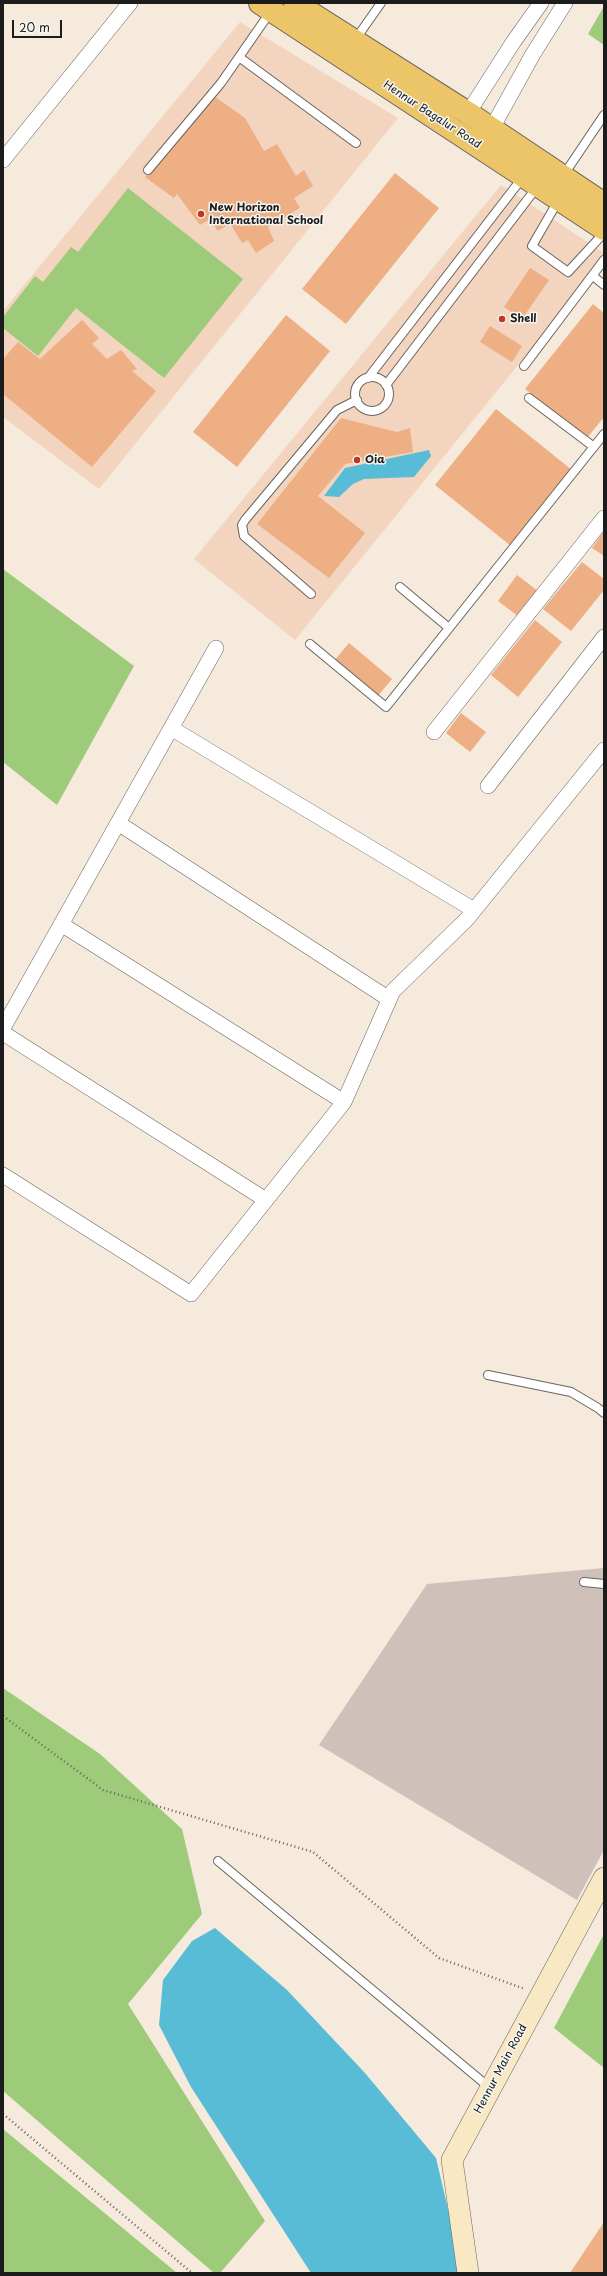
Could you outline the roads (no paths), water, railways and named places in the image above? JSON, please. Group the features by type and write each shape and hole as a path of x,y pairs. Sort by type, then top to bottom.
{"main road":[{"name":"Hennur Bagalur Road","path":"295,3 492,128 604,204"},
{"name":"Hennur Bagalur Road","path":"265,7 560,198 604,229"},
{"name":"Hennur Main Road","path":"468,2273 452,2160 604,1878"}],"street":[{"path":"3,160 130,3"},
{"path":"468,113 514,40 541,3"},
{"path":"492,128 533,54 565,3"},
{"path":"434,732 604,518"},
{"path":"488,786 604,637"},
{"path":"3,1028 216,648"},
{"path":"171,728 474,910"},
{"path":"3,1175 191,1294 344,1102 393,991 474,910 604,750"},
{"path":"118,823 389,999"},
{"path":"61,924 344,1102"},
{"path":"3,1033 266,1200"}],"lane":[{"path":"355,41 381,3"},
{"path":"148,170 221,83 239,57 265,7"},
{"path":"239,57 356,143"},
{"path":"564,176 604,115"},
{"path":"368,378 379,379 386,385 389,395 388,400 381,409 370,411 364,409 357,400 356,389 359,384 368,378 532,180"},
{"path":"386,385 532,180"},
{"path":"560,198 532,246 568,272 604,232"},
{"path":"524,366 604,260"},
{"path":"593,276 604,285"},
{"path":"529,398 594,447"},
{"path":"311,594 244,536 242,525 337,410 357,400"},
{"path":"310,644 386,707 604,434"},
{"path":"400,588 449,628"},
{"path":"488,1375 571,1392 604,1413"},
{"path":"584,1582 604,1584"},
{"path":"218,1861 490,2089"}],"water":[{"path":"429,450 431,456 414,477 364,479 353,484 339,497 324,496 345,468"},
{"path":"215,1928 287,1990 365,2073 436,2158 463,2273 311,2273 191,2087 159,2025 163,1980 192,1941"}],"place":[{"name":"New Horizon International School","path":"201,214"},
{"name":"Shell","path":"502,319"},
{"name":"Oia","path":"357,460"}]}
